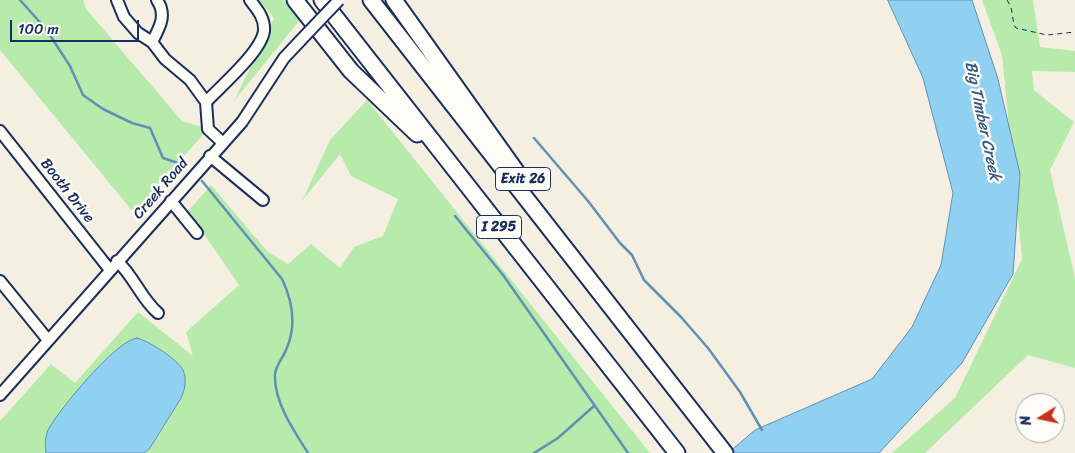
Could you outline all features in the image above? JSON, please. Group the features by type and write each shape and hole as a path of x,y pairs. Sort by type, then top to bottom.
{"highway":[{"path":"295,0 351,70 414,130 466,185"},
{"name":"I 295","path":"322,0 677,453"},
{"name":"I 295","path":"371,0 725,453"},
{"name":"Exit 26","path":"394,0 652,359"}],"street":[{"path":"117,0 124,18 138,33 152,42 190,80 206,102 208,129 222,143"},
{"path":"152,42 163,19 161,6 157,0"},
{"path":"206,102 256,48 264,31 262,15 250,0"},
{"name":"Creek Road","path":"0,395 242,122 284,58 338,0"},
{"name":"Booth Drive","path":"0,132 110,270"},
{"path":"210,156 263,200"},
{"path":"171,201 197,233"},
{"path":"118,261 127,270 150,307 158,313"},
{"path":"0,280 48,340"}],"path":[{"path":"1007,0 1011,7 1016,28 1047,35 1075,32"}],"green space":[{"path":"0,0 83,0 86,9 182,121 208,129 134,213 0,50"},
{"path":"259,0 283,0 299,21 234,101 274,18"},
{"path":"982,0 1033,0 1040,47 1075,51 1075,72 1032,71 1034,90 1074,122 1050,170 1075,278 1075,368 1028,355 925,453 892,453 955,398 1022,259 1002,55"},
{"path":"367,100 650,453 0,453 0,421 51,364 75,383 138,312 193,356 186,332 239,285 188,211 211,185 268,252 288,264 311,244 340,268 354,247 383,236 398,199 351,176 340,154 302,201 330,140"}],"water":[{"name":"Big Timber Creek","path":"888,0 972,0 998,79 1020,174 1013,274 962,363 879,453 728,453 755,430 872,379 912,327 941,265 953,193 923,78"},
{"path":"137,338 169,356 180,366 185,377 181,398 150,448 144,453 46,453 48,430 63,408 102,363 128,342"}],"waterway":[{"path":"20,0 46,29 70,66 83,95 103,109 132,123 150,128 163,158 187,166"},
{"path":"534,138 632,255 644,280 681,317 708,348 740,392 762,430"},
{"path":"202,181 282,279 286,288 291,305 292,332 286,350 276,368 276,385 281,406 308,453"},
{"path":"455,216 503,275 628,453"},
{"path":"534,453 558,438 594,406"}]}
